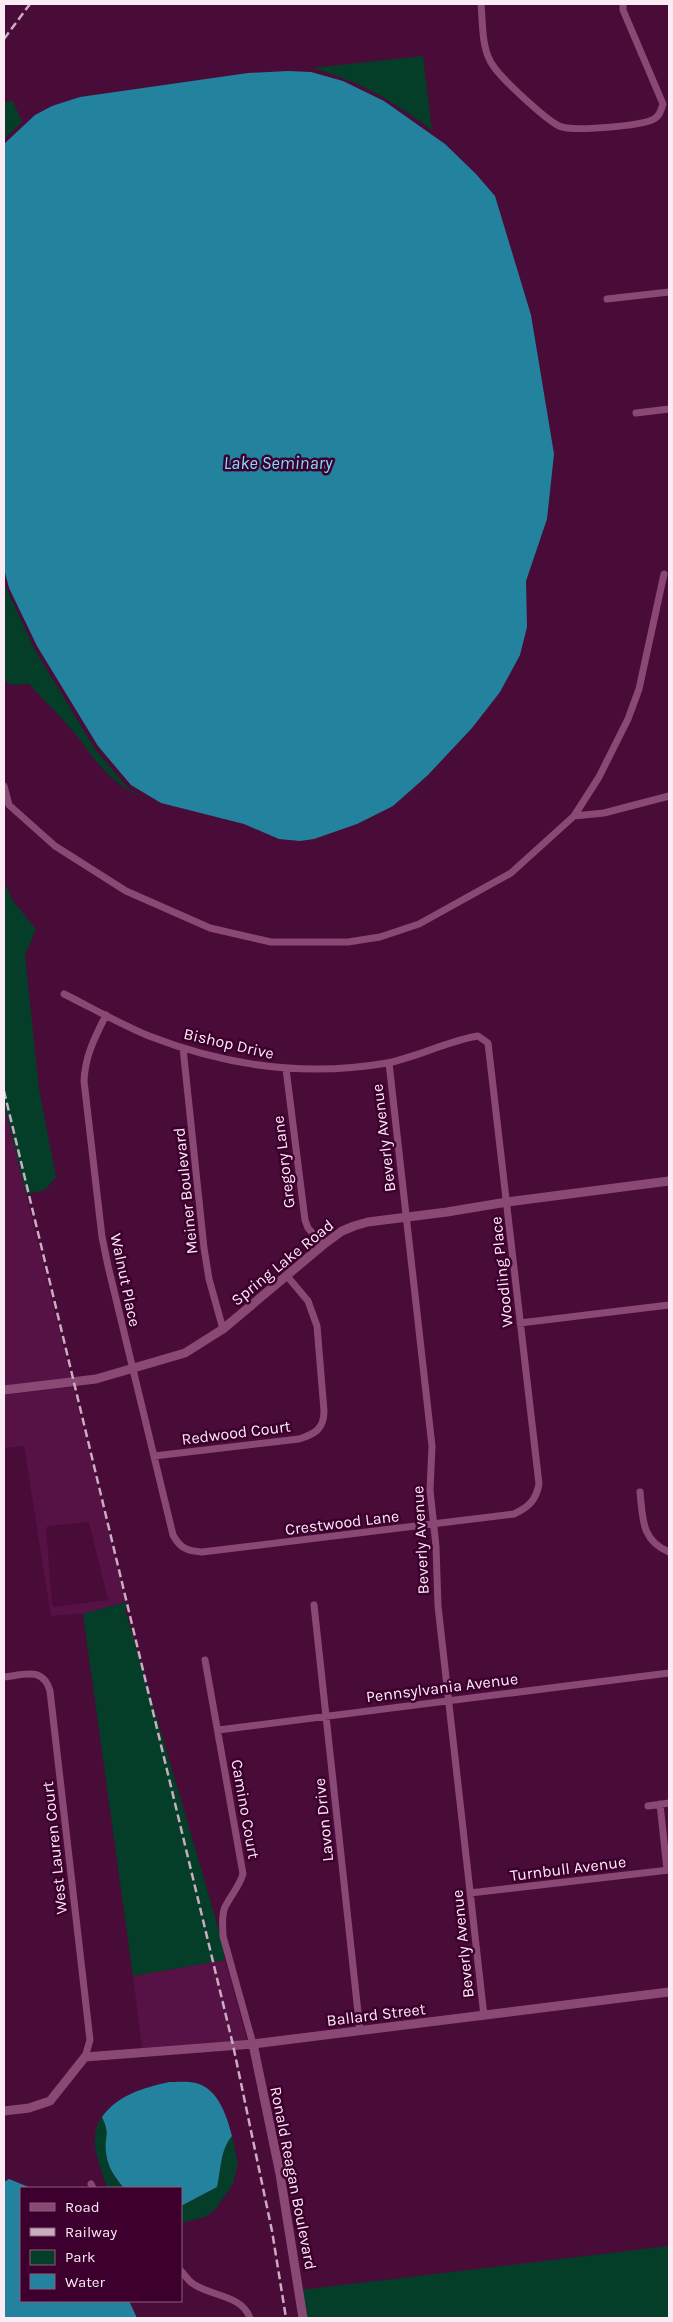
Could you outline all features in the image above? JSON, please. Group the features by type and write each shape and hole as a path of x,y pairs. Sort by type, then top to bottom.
{"street":[{"path":"481,4 485,42 488,56 494,68 548,120 561,127 582,129 636,124 653,120 660,114 663,104 623,10 623,4"},
{"path":"607,299 669,292"},
{"path":"636,413 669,409"},
{"path":"4,786 10,805 55,846 126,891 210,928 271,942 348,942 380,937 419,924 511,873 574,816 599,777 628,719 640,689 664,574"},
{"path":"574,816 604,813 669,796"},
{"name":"Bishop Drive","path":"64,994 147,1035 183,1048 242,1064 286,1070 350,1068 388,1063 422,1054 471,1037 484,1038"},
{"name":"Walnut Place","path":"106,1015 89,1050 84,1081 102,1237 132,1370 173,1535 182,1548"},
{"name":"Woodling Place","path":"484,1038 490,1050 539,1484 537,1496 532,1503"},
{"name":"Meiner Boulevard","path":"183,1048 204,1248 223,1329"},
{"name":"Beverly Avenue","path":"388,1063 432,1446 430,1490 435,1524 438,1606 484,2016"},
{"name":"Gregory Lane","path":"286,1070 305,1220 308,1228 323,1245"},
{"name":"Spring Lake Road","path":"4,1390 74,1382 132,1370 185,1354 223,1329 323,1245 342,1231 354,1226 373,1221 669,1181"},
{"name":"Redwood Court","path":"154,1456 299,1439 320,1429 324,1421 324,1411 317,1326 308,1301 287,1276"},
{"path":"520,1323 669,1305"},
{"path":"640,1492 644,1527 649,1539 658,1548 669,1552"},
{"name":"Crestwood Lane","path":"182,1548 190,1552 202,1552 514,1514 532,1503"},
{"name":"Lavon Drive","path":"314,1606 360,2031"},
{"name":"Camino Court","path":"206,1660 243,1874 239,1886 225,1907 222,1918 223,1936 253,2044"},
{"name":"Pennsylvania Avenue","path":"218,1730 669,1673"},
{"name":"West Lauren Court","path":"4,1677 36,1674 48,1682 50,1690 90,2040 85,2057"},
{"path":"648,1806 669,1803"},
{"path":"660,1804 668,1870"},
{"name":"Turnbull Avenue","path":"470,1894 668,1870"},
{"name":"Ballard Street","path":"85,2057 253,2044 669,1992"},
{"name":"Ronald Reagan Boulevard","path":"253,2044 280,2174 303,2318"},
{"path":"4,2111 29,2108 50,2101 56,2096 85,2057"},
{"path":"182,2272 192,2283 238,2301 246,2308 250,2318"}],"shaded area":[{"path":"4,1104 26,1194 71,1378 4,1386"},
{"path":"73,1387 126,1602 83,1614 51,1616 24,1446 4,1448 4,1395","holes":["89,1522 108,1600 54,1607 52,1604 46,1528 48,1526"]},
{"path":"225,1960 247,2040 142,2048 133,1976"}],"green space":[{"path":"423,56 432,130 375,93 346,79 312,68"},
{"path":"13,101 22,122 4,139 4,102"},
{"path":"4,583 34,648 95,749 128,788 143,797 121,785 112,778 71,728 29,684 11,685 4,680"},
{"path":"4,882 13,901 36,929 25,955 39,1089 56,1177 45,1190 26,1194 4,1104"},
{"path":"126,1602 127,1608 125,1609 219,1930 225,1960 133,1976 83,1614"},
{"path":"102,2117 106,2130 106,2154 109,2165 123,2187 107,2187 96,2152 95,2134 97,2125"},
{"path":"232,2136 238,2163 233,2184 215,2210 205,2217 182,2223 182,2205 217,2187 219,2167 228,2141"},
{"path":"669,2246 669,2318 302,2318 300,2290"}],"water":[{"name":"Lake Seminary","path":"311,72 343,81 384,101 445,144 476,174 495,196 531,315 554,454 547,519 526,581 527,627 520,655 500,692 472,728 428,775 393,806 357,824 314,839 300,841 279,839 244,824 161,803 131,785 98,746 37,646 9,588 4,569 4,144 35,115 52,106 80,97 248,73"},
{"path":"169,2082 196,2083 204,2086 216,2097 228,2121 232,2136 225,2147 217,2187 182,2205 182,2187 123,2187 109,2166 106,2146 107,2132 102,2117 108,2109 123,2098 150,2087"},
{"path":"9,2179 29,2187 20,2187 20,2302 129,2302 137,2318 4,2318 4,2182"}],"railway":[{"path":"4,39 30,4"},
{"path":"4,1091 233,2045 272,2231 286,2318"}]}
